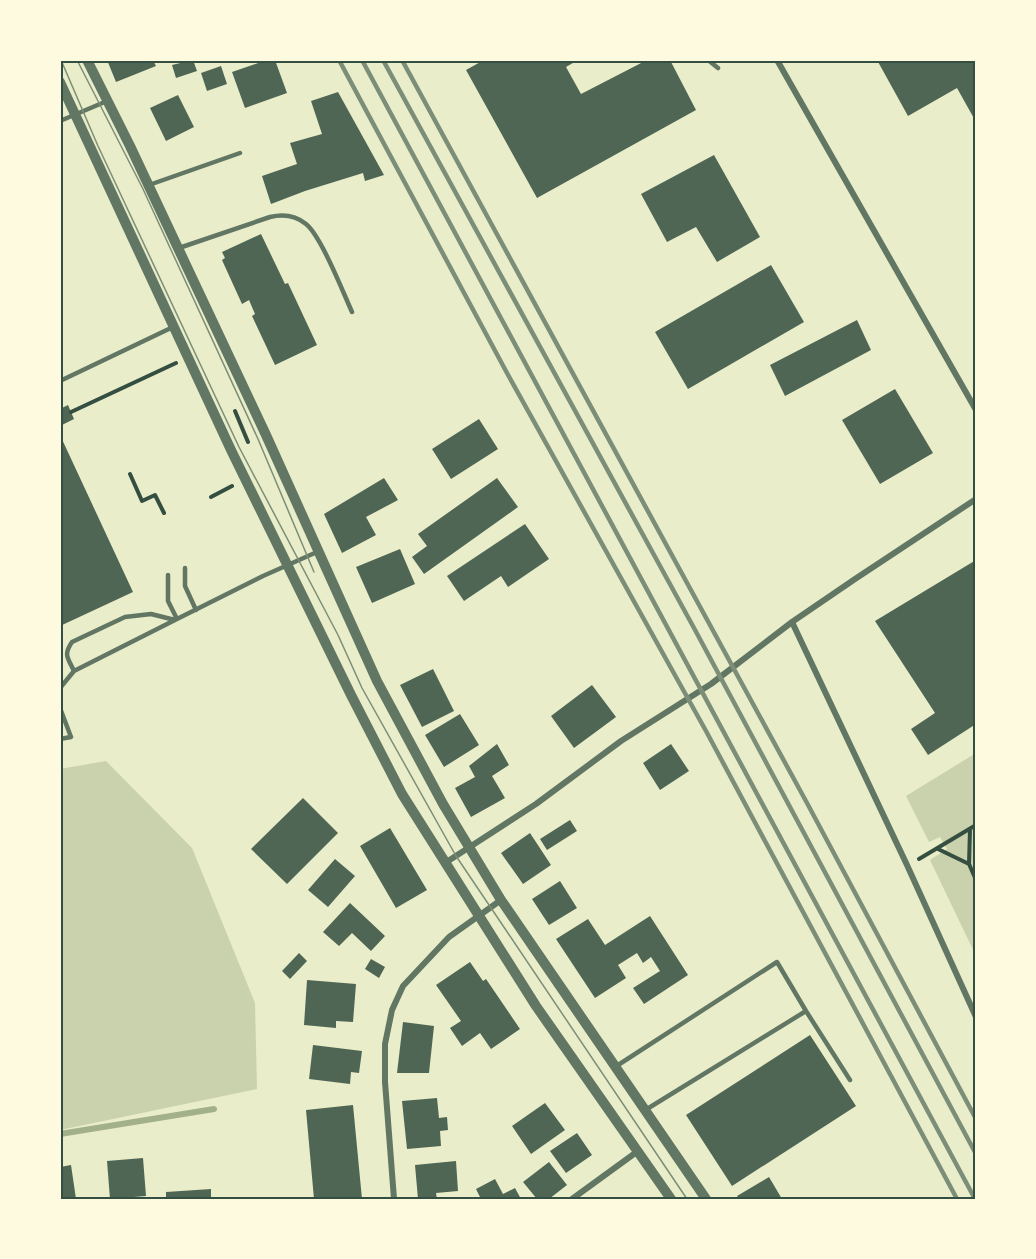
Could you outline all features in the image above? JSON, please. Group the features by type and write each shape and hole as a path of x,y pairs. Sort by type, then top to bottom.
{"street":[{"path":"87,60 179,248 377,681 469,849 501,900 705,1199"},
{"path":"777,60 976,410"},
{"path":"60,82 231,450 402,794 536,1006 671,1199"},
{"path":"445,863 536,804 621,741 711,684 792,622 976,499"},
{"path":"792,622 908,865 976,1017"},
{"path":"394,1199 385,1082 385,1044 392,1010 403,986 449,937 501,900"},
{"path":"572,1199 638,1150"}],"lane":[{"path":"708,60 718,68"},
{"path":"60,121 107,101"},
{"path":"149,185 240,153"},
{"path":"179,248 270,217 285,215 295,218 304,222 311,229 352,312"},
{"path":"60,381 173,327"},
{"path":"60,688 74,671 288,564 317,552"},
{"path":"185,568 185,586 196,610"},
{"path":"168,575 168,601 176,620"},
{"path":"74,671 67,657 67,650 72,642 125,617 151,614 176,620"},
{"path":"60,708 71,737 60,739"},
{"path":"614,1067 777,962 850,1080"},
{"path":"644,1111 806,1011"}],"path":[{"path":"71,412 162,370"},
{"path":"235,411 248,442"},
{"path":"231,450 266,435"},
{"path":"130,474 142,501 155,495 164,513"},
{"path":"211,496 245,479"},
{"path":"908,865 976,825"},
{"path":"970,828 969,864 976,880"},
{"path":"937,848 969,864"}],"green space":[{"path":"976,753 976,956 930,860 947,849 940,837 929,842 906,796"},
{"path":"106,761 192,848 255,1003 257,1089 60,1130 60,769"}],"building":[{"path":"107,60 153,60 156,66 116,82"},
{"path":"193,60 197,71 176,78 172,65"},
{"path":"267,60 275,60 287,93 245,108 232,72"},
{"path":"484,60 578,60 566,67 581,94 647,60 670,60 696,110 537,198 466,70"},
{"path":"877,60 976,60 976,122 957,88 908,116"},
{"path":"221,66 227,84 207,91 201,73"},
{"path":"338,92 384,175 365,181 363,173 271,204 262,176 297,164 290,143 322,134 311,101"},
{"path":"178,95 194,127 166,141 150,108"},
{"path":"714,155 760,237 717,262 696,227 667,242 641,194"},
{"path":"261,234 285,284 288,283 317,345 275,365 252,316 255,314 249,300 242,304 222,260 225,258 222,252"},
{"path":"771,265 804,322 688,389 655,332"},
{"path":"857,320 871,350 785,396 770,365"},
{"path":"895,389 933,453 880,484 842,420"},
{"path":"68,405 74,419 60,426 60,409"},
{"path":"479,419 498,449 451,479 432,449"},
{"path":"60,435 133,592 60,626"},
{"path":"384,478 398,500 366,517 376,535 342,553 324,514"},
{"path":"497,478 518,507 424,574 412,557 427,546 418,534"},
{"path":"525,524 549,559 508,587 501,576 464,601 447,576"},
{"path":"400,549 415,584 372,603 356,567"},
{"path":"976,560 976,724 928,755 911,729 935,713 875,621"},
{"path":"433,669 454,711 422,727 400,685"},
{"path":"592,685 616,717 574,748 551,716"},
{"path":"460,714 479,745 444,767 425,735"},
{"path":"497,744 509,765 492,776 505,798 471,817 455,788 475,777 469,766"},
{"path":"671,744 689,771 660,790 643,763"},
{"path":"303,798 338,833 287,884 251,849"},
{"path":"570,820 577,831 547,850 540,839"},
{"path":"390,828 427,890 396,908 360,846"},
{"path":"530,833 551,865 523,884 501,853"},
{"path":"335,859 355,876 328,907 308,890"},
{"path":"560,881 577,908 549,925 532,899"},
{"path":"350,903 385,936 371,951 352,933 339,946 323,932"},
{"path":"650,916 688,975 644,1004 633,988 660,971 651,957 643,963 637,953 618,965 626,978 595,998 556,939 588,919 605,945"},
{"path":"299,953 307,961 290,979 282,971"},
{"path":"371,959 385,967 379,978 365,969"},
{"path":"470,962 483,981 486,979 520,1029 491,1049 480,1033 462,1046 450,1028 461,1021 436,985"},
{"path":"307,980 356,984 353,1022 336,1021 336,1028 304,1025"},
{"path":"403,1022 434,1026 429,1073 397,1073"},
{"path":"810,1035 856,1106 732,1186 686,1115"},
{"path":"313,1045 362,1051 359,1073 351,1072 350,1084 309,1079"},
{"path":"437,1098 439,1118 447,1117 448,1130 440,1131 441,1146 407,1149 402,1101"},
{"path":"545,1103 565,1130 531,1154 512,1126"},
{"path":"353,1105 362,1199 314,1199 306,1110"},
{"path":"577,1133 592,1155 566,1173 550,1151"},
{"path":"143,1158 146,1196 110,1199 107,1161"},
{"path":"456,1161 458,1191 436,1193 437,1199 418,1199 415,1165"},
{"path":"549,1162 567,1185 549,1199 537,1199 523,1182"},
{"path":"71,1165 76,1199 60,1199 60,1167"},
{"path":"769,1177 782,1199 739,1199 737,1196"},
{"path":"495,1179 503,1194 515,1188 521,1199 481,1199 476,1189"},
{"path":"211,1189 211,1199 166,1199 166,1192"}],"waterway":[{"path":"60,1134 214,1109"}],"tram line":[{"path":"61,60 98,146 239,447 338,635 362,688 456,856 687,1199"},
{"path":"77,60 143,189 258,439 314,572"}],"railway":[{"path":"339,60 507,373 706,731 957,1199"},
{"path":"362,60 975,1199"},
{"path":"383,60 694,628 976,1154"},
{"path":"402,60 807,803 976,1119"}]}
